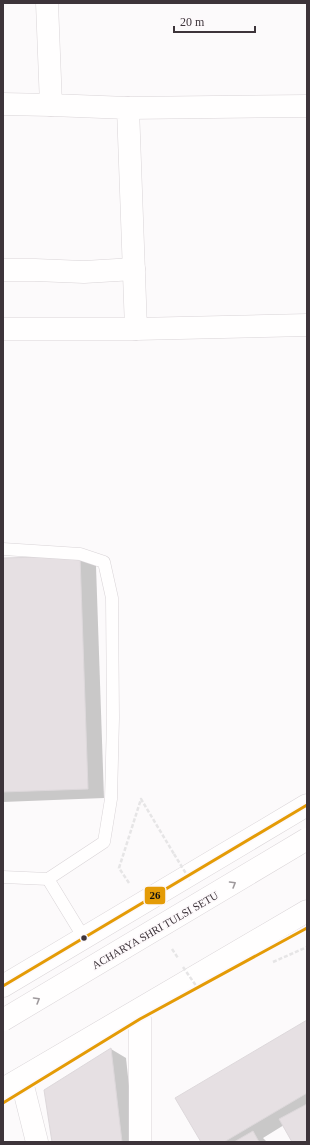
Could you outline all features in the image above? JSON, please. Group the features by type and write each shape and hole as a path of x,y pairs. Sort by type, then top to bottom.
{"main road":[{"path":"47,3 51,105"},
{"path":"3,104 128,108 307,106"},
{"path":"128,108 136,329"},
{"path":"3,270 84,272 134,269"},
{"path":"3,329 136,329 307,325"},
{"path":"3,986 307,805"},
{"name":"ACHARYA SHRI TULSI SETU","path":"3,1020 307,839"},
{"path":"3,1103 14,1090 307,911"},
{"path":"14,1090 307,928"},
{"path":"140,1019 140,1142"},
{"path":"14,1090 37,1142"}],"lane":[{"path":"3,549 80,554 104,562 112,598 113,718 111,799 104,842 48,879 3,877"},
{"path":"48,879 84,938"}],"path":[{"path":"142,904 119,868 141,798 194,886"},
{"path":"183,967 199,990"}],"building":[{"path":"80,556 88,789 3,792 3,558"},
{"path":"307,1020 307,1093 224,1142 201,1142 175,1098"},
{"path":"111,1048 122,1142 52,1142 44,1090"},
{"path":"307,1104 307,1142 292,1142 279,1119"},
{"path":"253,1131 259,1142 234,1142"}],"transit line":[{"name":"26","path":"3,986 307,805"},
{"name":"26","path":"3,1103 140,1019 307,928"}]}
